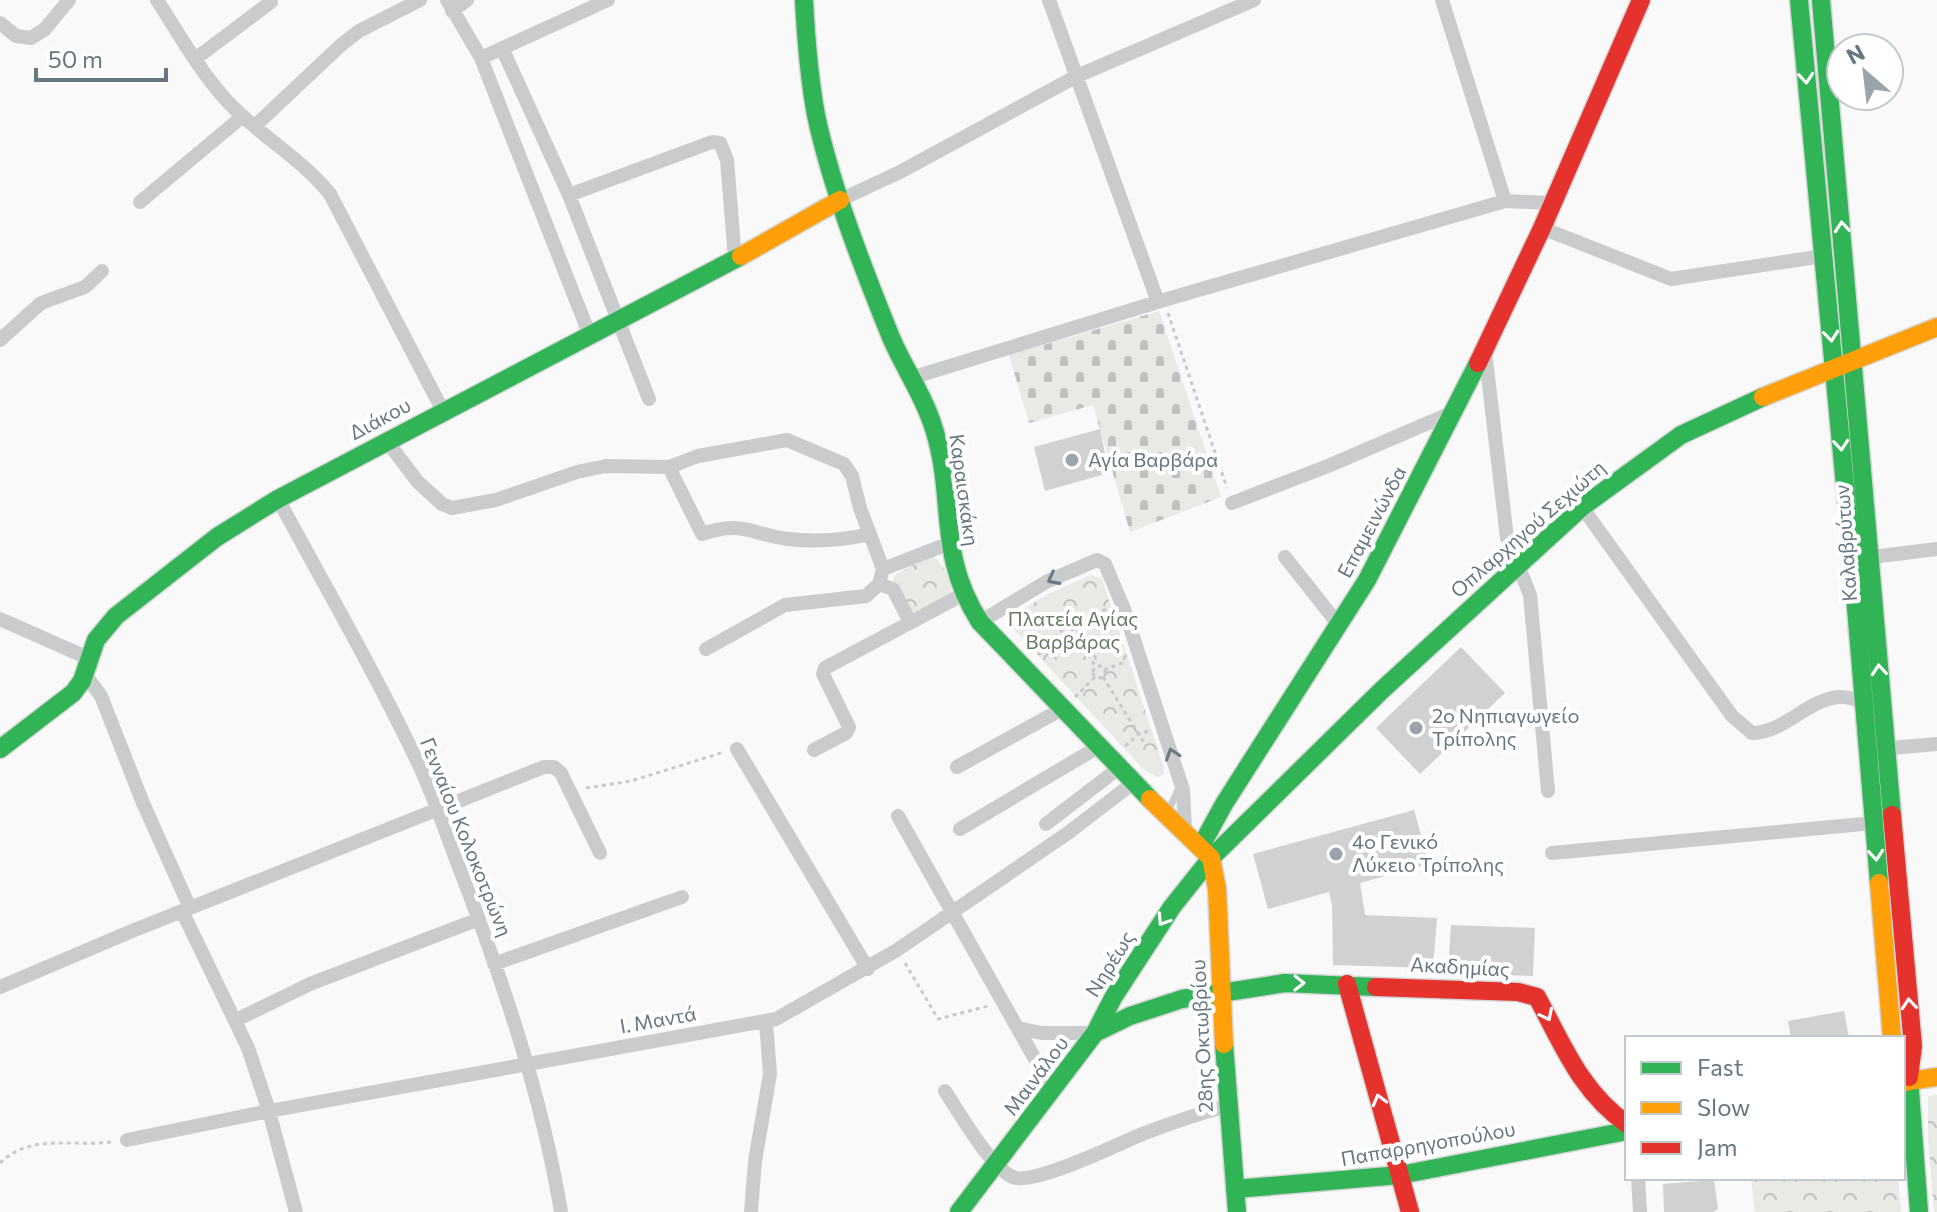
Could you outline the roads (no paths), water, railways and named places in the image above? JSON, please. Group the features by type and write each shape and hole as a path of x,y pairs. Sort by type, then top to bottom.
{"street":[{"path":"0,23 16,36 31,38 45,29 69,0"},
{"path":"157,0 221,94 313,173 330,194 443,411"},
{"path":"255,126 359,31 420,0"},
{"path":"467,0 449,6 481,58 590,336"},
{"path":"481,58 608,0"},
{"name":"Καραισκάκη","path":"804,0 812,94 823,146 892,339 931,419 938,444 956,581 962,595 980,622 1024,669 1133,783 1206,852"},
{"path":"1049,0 1161,301"},
{"path":"840,200 900,172 1077,76 1233,4 1254,0"},
{"path":"1442,0 1505,201"},
{"name":"Επαμεινώνδα","path":"1206,852 1224,804 1367,580 1456,411 1542,228 1641,0"},
{"name":"Καλαβρύτων","path":"1799,0 1834,368 1886,748 1913,1046 1905,1078 1919,1212"},
{"name":"Καλαβρύτων","path":"1821,0 1855,360 1863,701 1892,1036"},
{"path":"195,59 271,2"},
{"path":"502,48 569,195 649,399"},
{"path":"140,202 243,116"},
{"path":"569,195 704,144 720,143 727,160 735,259"},
{"name":"Διάκου","path":"0,749 68,698 80,685 96,640 116,616 217,537 278,499 386,440 590,336 840,200"},
{"path":"911,378 1161,301 1505,201 1552,203"},
{"path":"1542,228 1671,279 1823,256"},
{"path":"0,340 41,303 85,287 102,271"},
{"name":"Οπλαρχηγού Σεχιώτη","path":"1206,852 1517,564 1582,507 1681,435 1757,399 1937,327"},
{"path":"1485,350 1507,538 1530,595 1548,791"},
{"path":"1232,503 1456,411"},
{"path":"386,440 417,481 442,504 452,508 496,500 577,472 606,466 669,467 698,456 787,440 844,464 852,476 881,577 893,589 910,622"},
{"path":"669,467 702,534 740,526 789,539 853,538 870,534"},
{"name":"Γενναίου Κολοκοτρώνη","path":"278,499 406,738 437,808 479,919 527,1064 561,1212"},
{"path":"1582,507 1732,716 1752,733 1768,732 1839,696 1863,701"},
{"path":"706,649 785,605 866,596 881,577 950,543"},
{"path":"1860,558 1937,549"},
{"path":"1285,557 1338,624"},
{"path":"980,622 1046,582 1097,560 1108,568 1181,784 1185,830"},
{"path":"814,750 846,733 849,727 823,674 825,668 962,595"},
{"path":"0,619 86,666 101,696 186,910 251,1056 296,1212"},
{"path":"957,767 1062,709"},
{"path":"1866,749 1937,744"},
{"path":"737,749 868,969"},
{"path":"1046,824 1109,758"},
{"path":"960,829 1109,758"},
{"path":"0,987 544,767 554,767 561,773 600,853"},
{"name":"Ι. Μαντά","path":"127,1140 269,1111 766,1022 783,1016 897,950 1068,833 1133,783"},
{"path":"898,816 1053,1091"},
{"path":"1552,853 1874,823"},
{"name":"28ης Οκτωβρίου","path":"1206,852 1217,889 1227,1106 1237,1212"},
{"name":"Νηρέως","path":"1095,1033 1114,996 1206,852"},
{"path":"494,964 682,897"},
{"path":"236,1020 310,984 479,919"},
{"name":"Ακαδημίας","path":"1222,993 1285,983 1518,992 1537,997 1583,1085 1605,1109 1625,1123"},
{"path":"1347,984 1410,1212"},
{"name":"Μαινάλου","path":"959,1212 1095,1033 1155,1006 1222,993"},
{"path":"751,1212 755,1161 770,1074 766,1022"},
{"path":"1018,1028 1041,1033 1095,1033"},
{"path":"1905,1078 1937,1077"},
{"path":"945,1091 997,1164 1015,1178 1030,1178 1139,1135 1227,1106"},
{"name":"Παπαρρηγοπούλου","path":"1235,1189 1400,1175 1625,1131"},
{"path":"1638,1180 1640,1212"}],"lane":[{"path":"1166,814 1181,784"}],"place":[{"name":"Αγία Βαρβάρα","path":"1072,460"},
{"name":"2ο Νηπιαγωγείο Τρίπολης","path":"1416,728"},
{"name":"4ο Γενικό Λύκειο Τρίπολης","path":"1336,854"}],"park label":[{"name":"Πλατεία Αγίας Βαρβάρας","path":"1073,630"}]}
